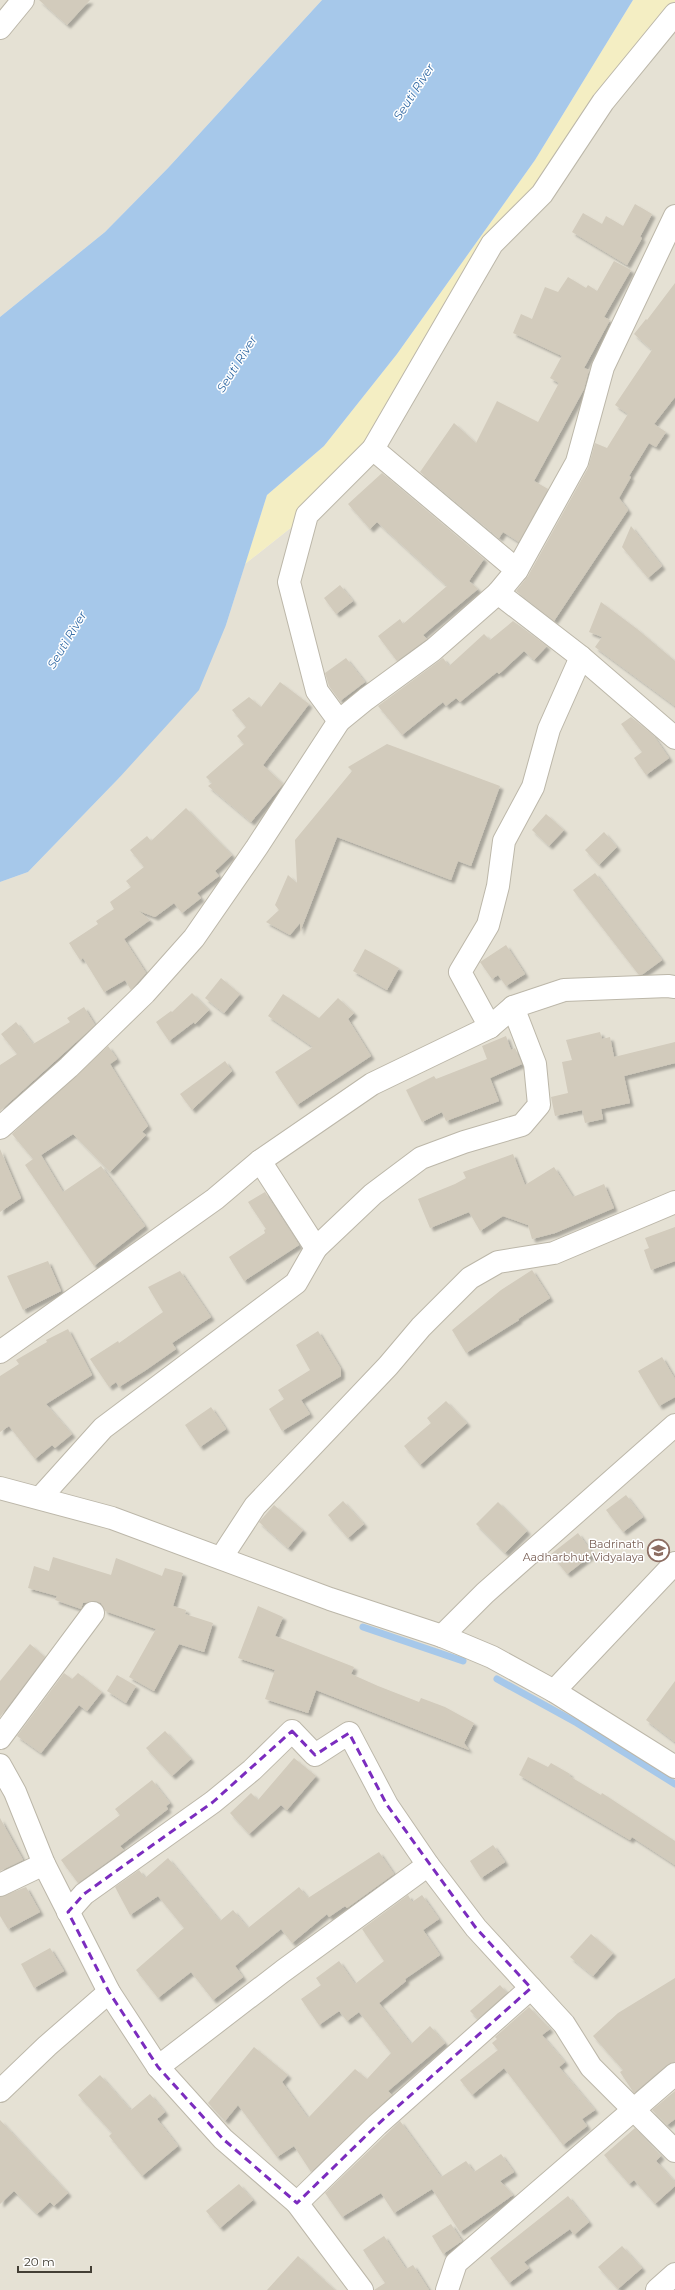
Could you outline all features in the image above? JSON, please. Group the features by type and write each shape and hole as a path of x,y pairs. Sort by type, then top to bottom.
{"street":[{"path":"0,28 23,0"},
{"path":"340,720 317,691 289,582 306,515 373,449 492,244 542,194 603,102 675,14"},
{"path":"0,1128 75,1062 145,993 194,938 257,847 340,720 433,650 498,593 517,570 577,462 604,366 675,216"},
{"path":"373,449 517,570"},
{"path":"498,593 581,657 675,738"},
{"path":"490,1027 460,972 488,925 498,886 504,841 532,786 549,729 581,657"},
{"path":"0,1352 215,1199 260,1161 372,1084 490,1027 513,1007 564,990 675,987"},
{"path":"40,1498 104,1428 296,1283 316,1248 373,1194 421,1158 464,1142 522,1125 539,1105 534,1064 513,1007"},
{"path":"260,1161 316,1248"},
{"path":"221,1558 255,1506 388,1366 421,1327 470,1278 498,1262 554,1252 675,1202"},
{"path":"442,1636 491,1588 675,1424"},
{"path":"0,1488 112,1518 330,1599 442,1636 492,1657 554,1691 675,1767"},
{"path":"554,1691 675,1563"},
{"path":"0,1738 93,1614"},
{"path":"68,1912 84,1894 213,1802 252,1770 292,1730 315,1755 349,1733 387,1805 428,1865 476,1928 564,2024 591,2067 632,2110 675,2151"},
{"path":"0,1765 15,1792 44,1864 109,1992 158,2067 223,2139 297,2203 362,2290"},
{"path":"0,1885 44,1864"},
{"path":"158,2067 283,1970 428,1865"},
{"path":"297,2203 377,2125 531,1988"},
{"path":"0,2091 46,2046 109,1992"},
{"path":"447,2290 456,2263 675,2074"},
{"path":"657,2290 675,2274"}],"highlighted area":[{"path":"292,1731 315,1755 349,1733 387,1805 476,1928 531,1988 377,2125 297,2203 223,2139 158,2067 109,1992 68,1912 84,1894 213,1802"}],"shaded area":[{"path":"0,0 322,0 168,168 105,232 0,317"},
{"path":"675,14 675,2290 0,2290 0,882 28,872 119,778 226,625 245,564 307,515 448,318"}],"sand":[{"path":"633,0 675,0 675,14 492,244 373,449 307,515 245,564 267,495 324,446 397,354 535,160"}],"water":[{"name":"Seuti River","path":"322,0 633,0 535,160 397,354 324,446 267,495 226,625 199,690 119,778 28,872 0,882 0,317 105,232 168,168"}],"building":[{"path":"39,0 90,0 67,25"},
{"path":"635,204 652,214 640,237 642,238 627,265 572,232 583,213 602,224 606,216 623,226"},
{"path":"614,261 631,270 604,317 610,320 584,368 589,370 584,389 534,481 548,489 519,542 503,532 499,538 420,472 454,423 476,443 497,401 538,422 559,383 550,378 562,356 513,333 521,314 532,319 545,287 558,292 568,277 586,288 588,285 597,291"},
{"path":"675,283 675,397 654,424 666,432 656,447 649,443 629,476 631,477 619,498 628,510 554,621 516,591 528,576 588,468 595,443 607,448 628,414 615,405 652,350 634,334 646,319 647,320"},
{"path":"382,473 484,559 469,581 478,589 423,635 427,639 397,661 378,636 400,619 403,624 447,586 377,522 370,529 348,504"},
{"path":"631,526 662,566 648,578 622,547"},
{"path":"340,585 353,601 336,614 324,598"},
{"path":"601,602 637,629 675,661 675,706 595,647 602,637 589,632"},
{"path":"513,621 547,646 534,660 524,651 499,674 497,672 460,702 456,698 446,706 443,702 402,735 378,706 443,658 449,666 484,634 490,640"},
{"path":"346,658 365,682 340,701 329,686 325,673"},
{"path":"280,682 309,704 263,765 283,784 251,822 208,786 212,783 206,777 244,744 237,736 246,727 232,710 249,697 261,707"},
{"path":"631,717 653,735 669,758 646,775 634,758 642,752 621,724"},
{"path":"387,744 500,786 471,866 458,861 451,880 337,837 300,932 300,923 290,935 266,922 279,910 275,905 288,875 297,883 295,840 352,771 348,767"},
{"path":"186,808 232,855 215,871 219,876 197,893 201,898 182,913 174,903 155,917 139,911 150,920 124,939 146,973 131,990 125,980 104,992 83,958 80,960 69,943 98,924 96,921 114,909 110,902 131,887 126,881 144,867 130,850 147,836 151,841"},
{"path":"546,814 564,830 549,846 532,830"},
{"path":"604,832 617,847 599,865 585,850"},
{"path":"595,873 662,960 643,974 639,975 573,890"},
{"path":"506,945 525,974 506,986 498,975 492,979 480,962"},
{"path":"365,949 399,968 387,990 353,971"},
{"path":"221,978 240,994 224,1013 205,998"},
{"path":"192,993 209,1010 195,1024 194,1022 169,1041 156,1022 171,1011 172,1012"},
{"path":"283,994 319,1018 338,998 354,1013 348,1019 371,1056 297,1105 275,1072 313,1047 268,1016"},
{"path":"84,1007 95,1025 0,1111 0,1065 17,1054 1,1034 16,1022 33,1044 70,1022 67,1018"},
{"path":"600,1032 602,1039 610,1037 614,1057 675,1042 675,1063 624,1076 630,1103 601,1109 603,1119 585,1123 582,1110 555,1116 551,1097 568,1093 562,1062 572,1060 566,1040"},
{"path":"506,1036 511,1050 515,1048 522,1064 490,1078 499,1101 446,1121 442,1112 422,1122 406,1090 434,1076 436,1079 487,1059 482,1046"},
{"path":"108,1046 117,1059 110,1064 148,1126 142,1132 146,1135 110,1172 73,1134 41,1155 63,1192 101,1166 145,1226 94,1266 25,1165 33,1159 12,1134"},
{"path":"225,1061 232,1071 192,1110 180,1094"},
{"path":"0,1149 21,1198 0,1212"},
{"path":"513,1154 525,1185 554,1167 573,1197 604,1184 614,1208 555,1233 532,1239 528,1225 503,1216 480,1231 469,1212 430,1228 418,1199 466,1178 463,1172"},
{"path":"265,1192 299,1245 244,1281 229,1257 265,1233 264,1230 266,1229 248,1202"},
{"path":"675,1227 675,1261 651,1270 644,1250 649,1248 645,1238"},
{"path":"48,1261 61,1291 23,1310 7,1276"},
{"path":"532,1270 550,1298 518,1319 519,1320 466,1353 452,1330 501,1290"},
{"path":"180,1271 211,1317 172,1343 176,1349 146,1370 119,1387 116,1382 109,1387 90,1359 118,1341 119,1343 163,1312 148,1287"},
{"path":"68,1329 92,1375 46,1404 72,1434 55,1448 52,1445 35,1459 9,1426 0,1432 0,1376 19,1364 16,1360 47,1342 46,1340"},
{"path":"318,1331 341,1369 341,1376 301,1400 310,1414 282,1431 269,1409 284,1399 278,1390 310,1370 296,1345"},
{"path":"662,1357 675,1379 675,1397 659,1406 638,1371"},
{"path":"446,1401 467,1423 420,1465 404,1446 431,1423 427,1418"},
{"path":"211,1407 226,1429 200,1447 185,1425"},
{"path":"626,1495 643,1517 623,1532 606,1510"},
{"path":"343,1501 364,1524 348,1538 328,1515"},
{"path":"498,1502 527,1531 505,1553 476,1524"},
{"path":"274,1505 303,1530 288,1548 259,1522"},
{"path":"578,1533 593,1554 567,1574 551,1554"},
{"path":"53,1557 111,1575 116,1558 162,1576 165,1568 183,1573 173,1606 186,1610 185,1614 213,1623 204,1652 179,1644 154,1691 129,1677 156,1629 105,1611 101,1603 95,1601 83,1603 81,1609 55,1600 57,1596 28,1588 34,1566 49,1571"},
{"path":"258,1606 283,1617 275,1636 354,1667 351,1674 378,1686 419,1702 421,1698 445,1707 474,1723 464,1743 469,1750 316,1690 308,1713 265,1699 275,1670 238,1658"},
{"path":"30,1644 45,1657 0,1717 0,1681"},
{"path":"64,1673 72,1679 78,1673 102,1692 87,1711 79,1705 41,1753 17,1736"},
{"path":"117,1675 136,1686 126,1703 107,1691"},
{"path":"675,1681 675,1742 646,1720"},
{"path":"165,1731 191,1759 172,1776 146,1748"},
{"path":"528,1757 548,1767 551,1763 570,1774 569,1776 601,1795 602,1793 675,1841 675,1865 632,1837 630,1840 519,1775"},
{"path":"294,1758 316,1776 287,1810 281,1805 249,1834 230,1813 251,1793 258,1800"},
{"path":"152,1780 170,1803 166,1806 168,1809 120,1846 124,1850 78,1883 61,1860 120,1815 115,1809"},
{"path":"0,1818 23,1860 0,1871"},
{"path":"493,1845 505,1862 481,1878 470,1861"},
{"path":"379,1852 394,1874 347,1908 345,1906 329,1917 327,1914 292,1943 281,1929 235,1966 243,1977 213,2000 191,1972 158,1998 136,1970 184,1928 158,1896 130,1915 115,1887 139,1870 145,1878 168,1858 220,1921 233,1910 248,1928 299,1887 308,1898"},
{"path":"26,1887 40,1912 8,1929 0,1916 0,1897"},
{"path":"408,1895 412,1902 422,1895 439,1919 423,1930 440,1955 405,1979 406,1981 379,2003 411,2044 430,2026 445,2043 388,2091 392,2095 311,2172 294,2146 277,2157 238,2105 225,2121 208,2103 254,2047 288,2075 282,2082 308,2118 355,2069 367,2079 391,2053 359,2012 347,2021 339,2011 319,2025 301,1999 321,1985 316,1978 339,1961 355,1984 384,1961 362,1929"},
{"path":"591,1934 613,1953 593,1976 570,1957"},
{"path":"50,1948 64,1971 34,1988 21,1964"},
{"path":"675,1978 675,2062 667,2065 634,2093 620,2072 623,2070 593,2036 618,2013"},
{"path":"500,1985 507,1993 478,2019 470,2011"},
{"path":"529,2007 550,2029 542,2035 565,2062 559,2067 595,2110 582,2119 587,2126 563,2145 504,2068 472,2095 460,2080 498,2050 492,2043 497,2039 495,2037"},
{"path":"100,2075 131,2110 150,2094 165,2112 157,2119 178,2146 142,2176 109,2136 112,2133 78,2095"},
{"path":"675,2091 675,2119 667,2125 652,2110"},
{"path":"0,2120 68,2193 54,2206 50,2202 37,2214 14,2191 0,2204"},
{"path":"400,2121 441,2177 466,2161 474,2172 501,2154 514,2172 500,2181 513,2195 460,2232 432,2189 394,2213 381,2193 342,2217 325,2193"},
{"path":"635,2128 661,2156 656,2161 675,2182 675,2186 655,2204 634,2180 629,2184 604,2155"},
{"path":"239,2184 253,2200 220,2228 206,2211"},
{"path":"568,2196 589,2222 574,2235 570,2229 524,2262 529,2268 509,2283 490,2258"},
{"path":"451,2224 462,2241 443,2254 432,2236"},
{"path":"384,2236 406,2269 413,2265 429,2290 374,2290 385,2283 363,2250"},
{"path":"622,2246 642,2268 618,2289 598,2267"},
{"path":"298,2256 335,2290 267,2290"}],"waterway":[{"path":"363,1627 463,1661"},
{"path":"497,1679 577,1723 675,1784"}],"place":[{"name":"Badrinath Aadharbhut Vidyalaya","path":"659,1550"}]}
